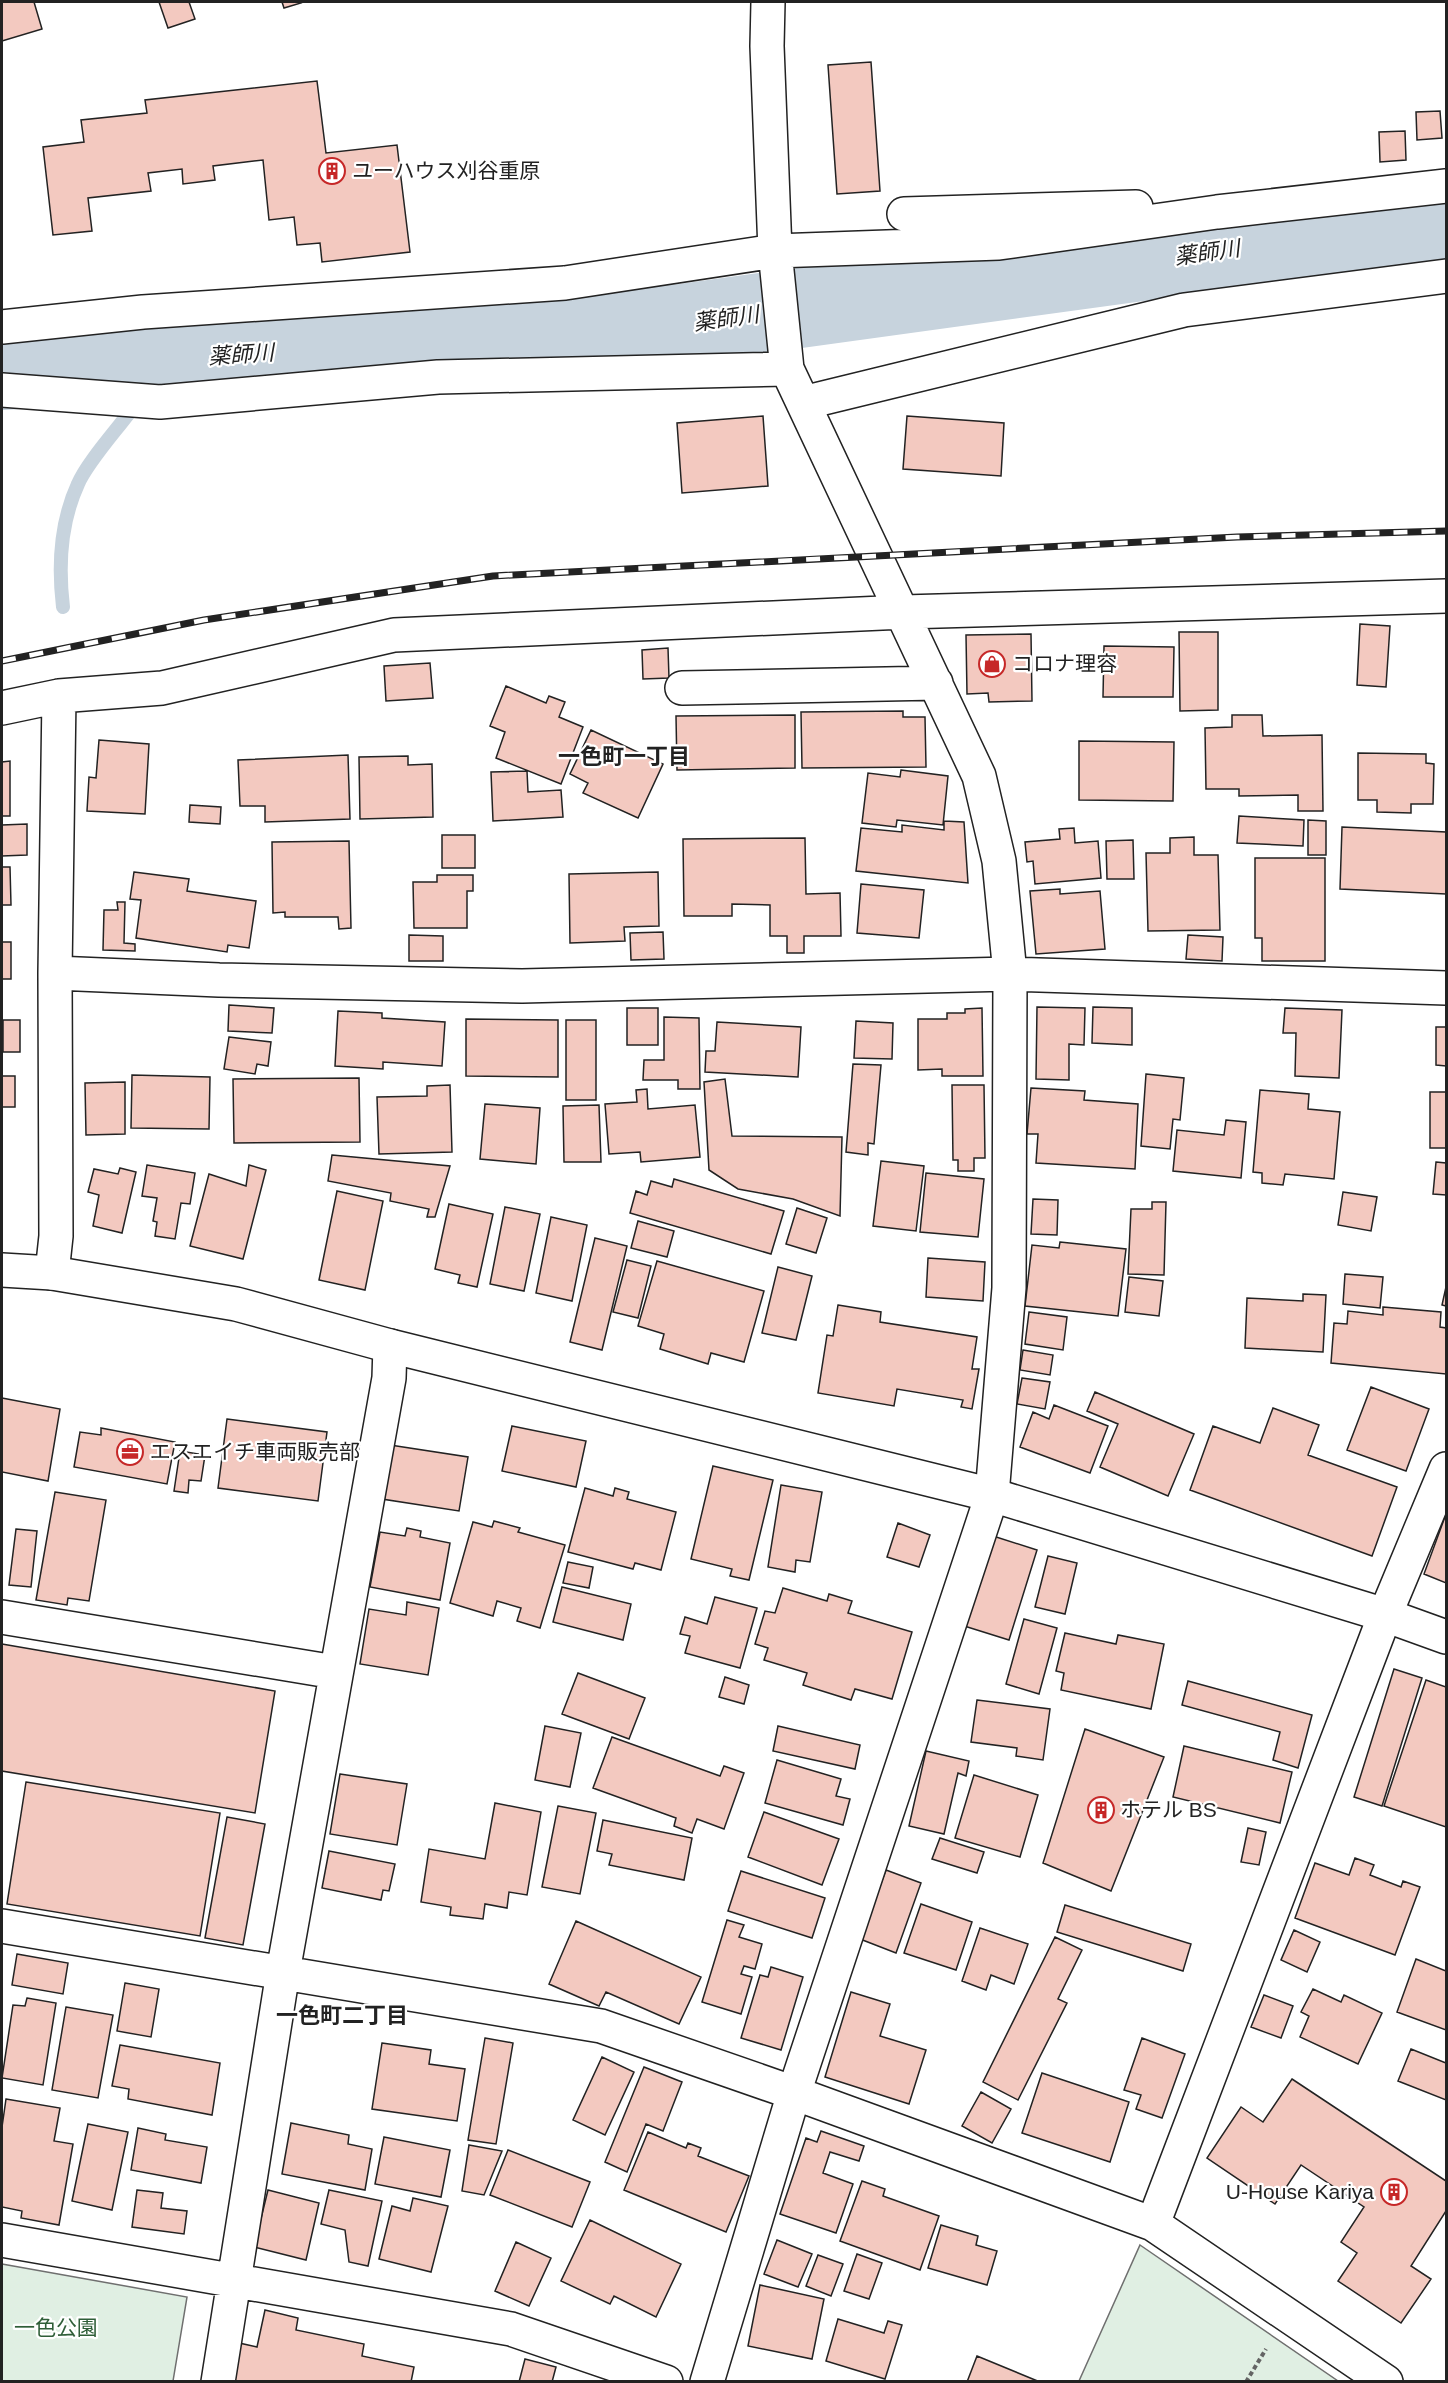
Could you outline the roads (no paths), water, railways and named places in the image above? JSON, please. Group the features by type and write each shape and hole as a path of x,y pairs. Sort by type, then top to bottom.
{"street":[{"path":"707,2382 795,2093 992,1495 1009,1288 1010,974 999,861 979,776 788,369 775,251 767,46 768,2"},
{"path":"2,327 143,312 565,283 775,251 999,243 1217,212 1446,186"},
{"path":"904,214 1114,206 1217,212"},
{"path":"803,403 1184,310 1446,276"},
{"path":"2,390 160,402 438,377 788,369"},
{"path":"2,708 59,696 162,688 394,635 904,612 1446,596"},
{"path":"681,688 936,683"},
{"path":"52,1273 56,1236 55,973 59,696"},
{"path":"55,973 219,980 522,986 1010,974 1446,988"},
{"path":"2,1270 52,1273 236,1304 390,1346 992,1495 1385,1615 1446,1637"},
{"path":"218,2382 283,1972 389,1378 390,1346"},
{"path":"1152,2224 1385,1615 1446,1469"},
{"path":"2,1617 335,1672"},
{"path":"2,1926 601,2026 795,2093 1152,2224 1386,2382"},
{"path":"2,2240 511,2329 666,2382"}],"waterway":[{"name":"薬師川","path":"2,370 682,324 1316,237 1446,226"},
{"path":"149,359 150,379"},
{"path":"63,607 62,544 72,499 88,467 129,413"}],"railway":[{"path":"2,661 204,620 493,576 1237,537 1446,531"}],"place":[{"name":"ユーハウス刈谷重原","path":"332,171"},
{"name":"コロナ理容","path":"992,664"},
{"name":"エスエイチ車両販売部","path":"130,1452"},
{"name":"ホテル BS","path":"1101,1810"},
{"name":"U-House Kariya","path":"1394,2192"}],"district":[{"name":"一色町一丁目","path":"624,756"},
{"name":"一色町二丁目","path":"342,2015"}],"park label":[{"name":"一色公園","path":"56,2328"}]}
